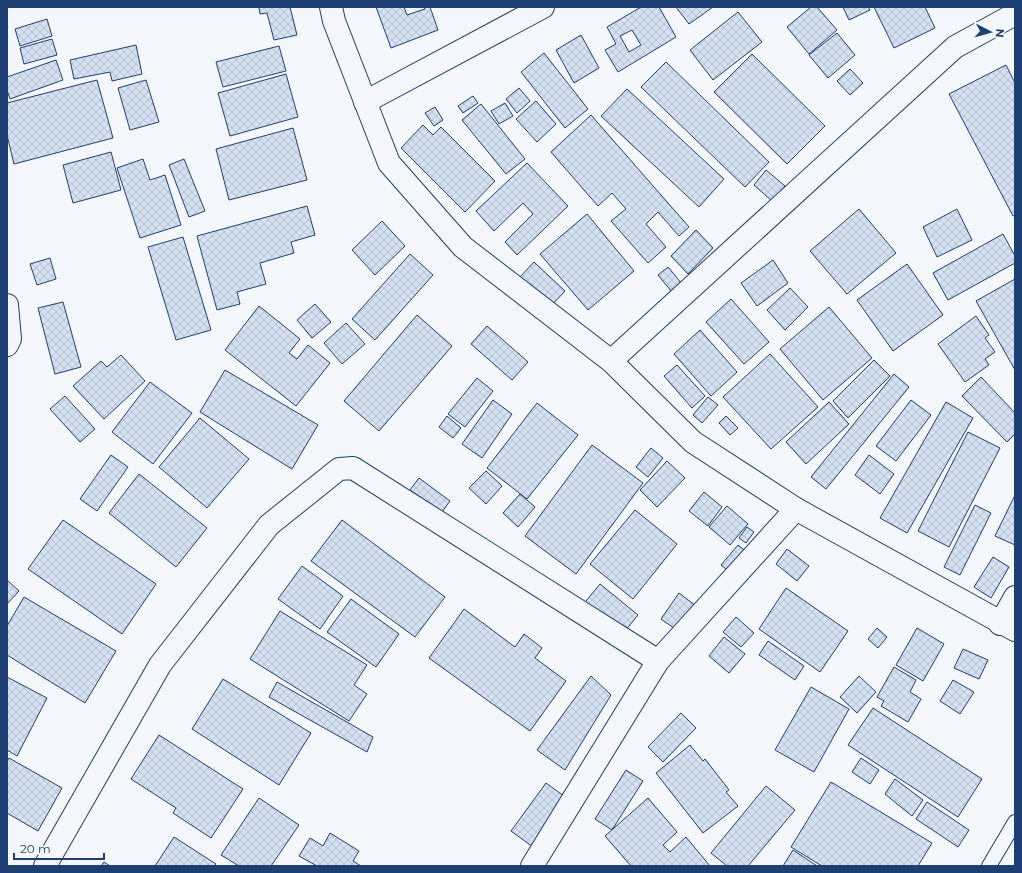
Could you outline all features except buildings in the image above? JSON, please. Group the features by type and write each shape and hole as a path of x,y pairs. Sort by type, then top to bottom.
{"street":[{"path":"331,7 334,21 389,163 463,248 611,361 693,442 796,509 1008,627 1015,597"},
{"path":"365,102 543,7"},
{"path":"611,361 955,47 1015,14"},
{"path":"7,305 10,339 7,344"},
{"path":"47,865 160,665 269,525 339,469 353,468 658,661"},
{"path":"532,866 658,661 796,509"}],"lane":[{"path":"990,866 1015,822"}]}
